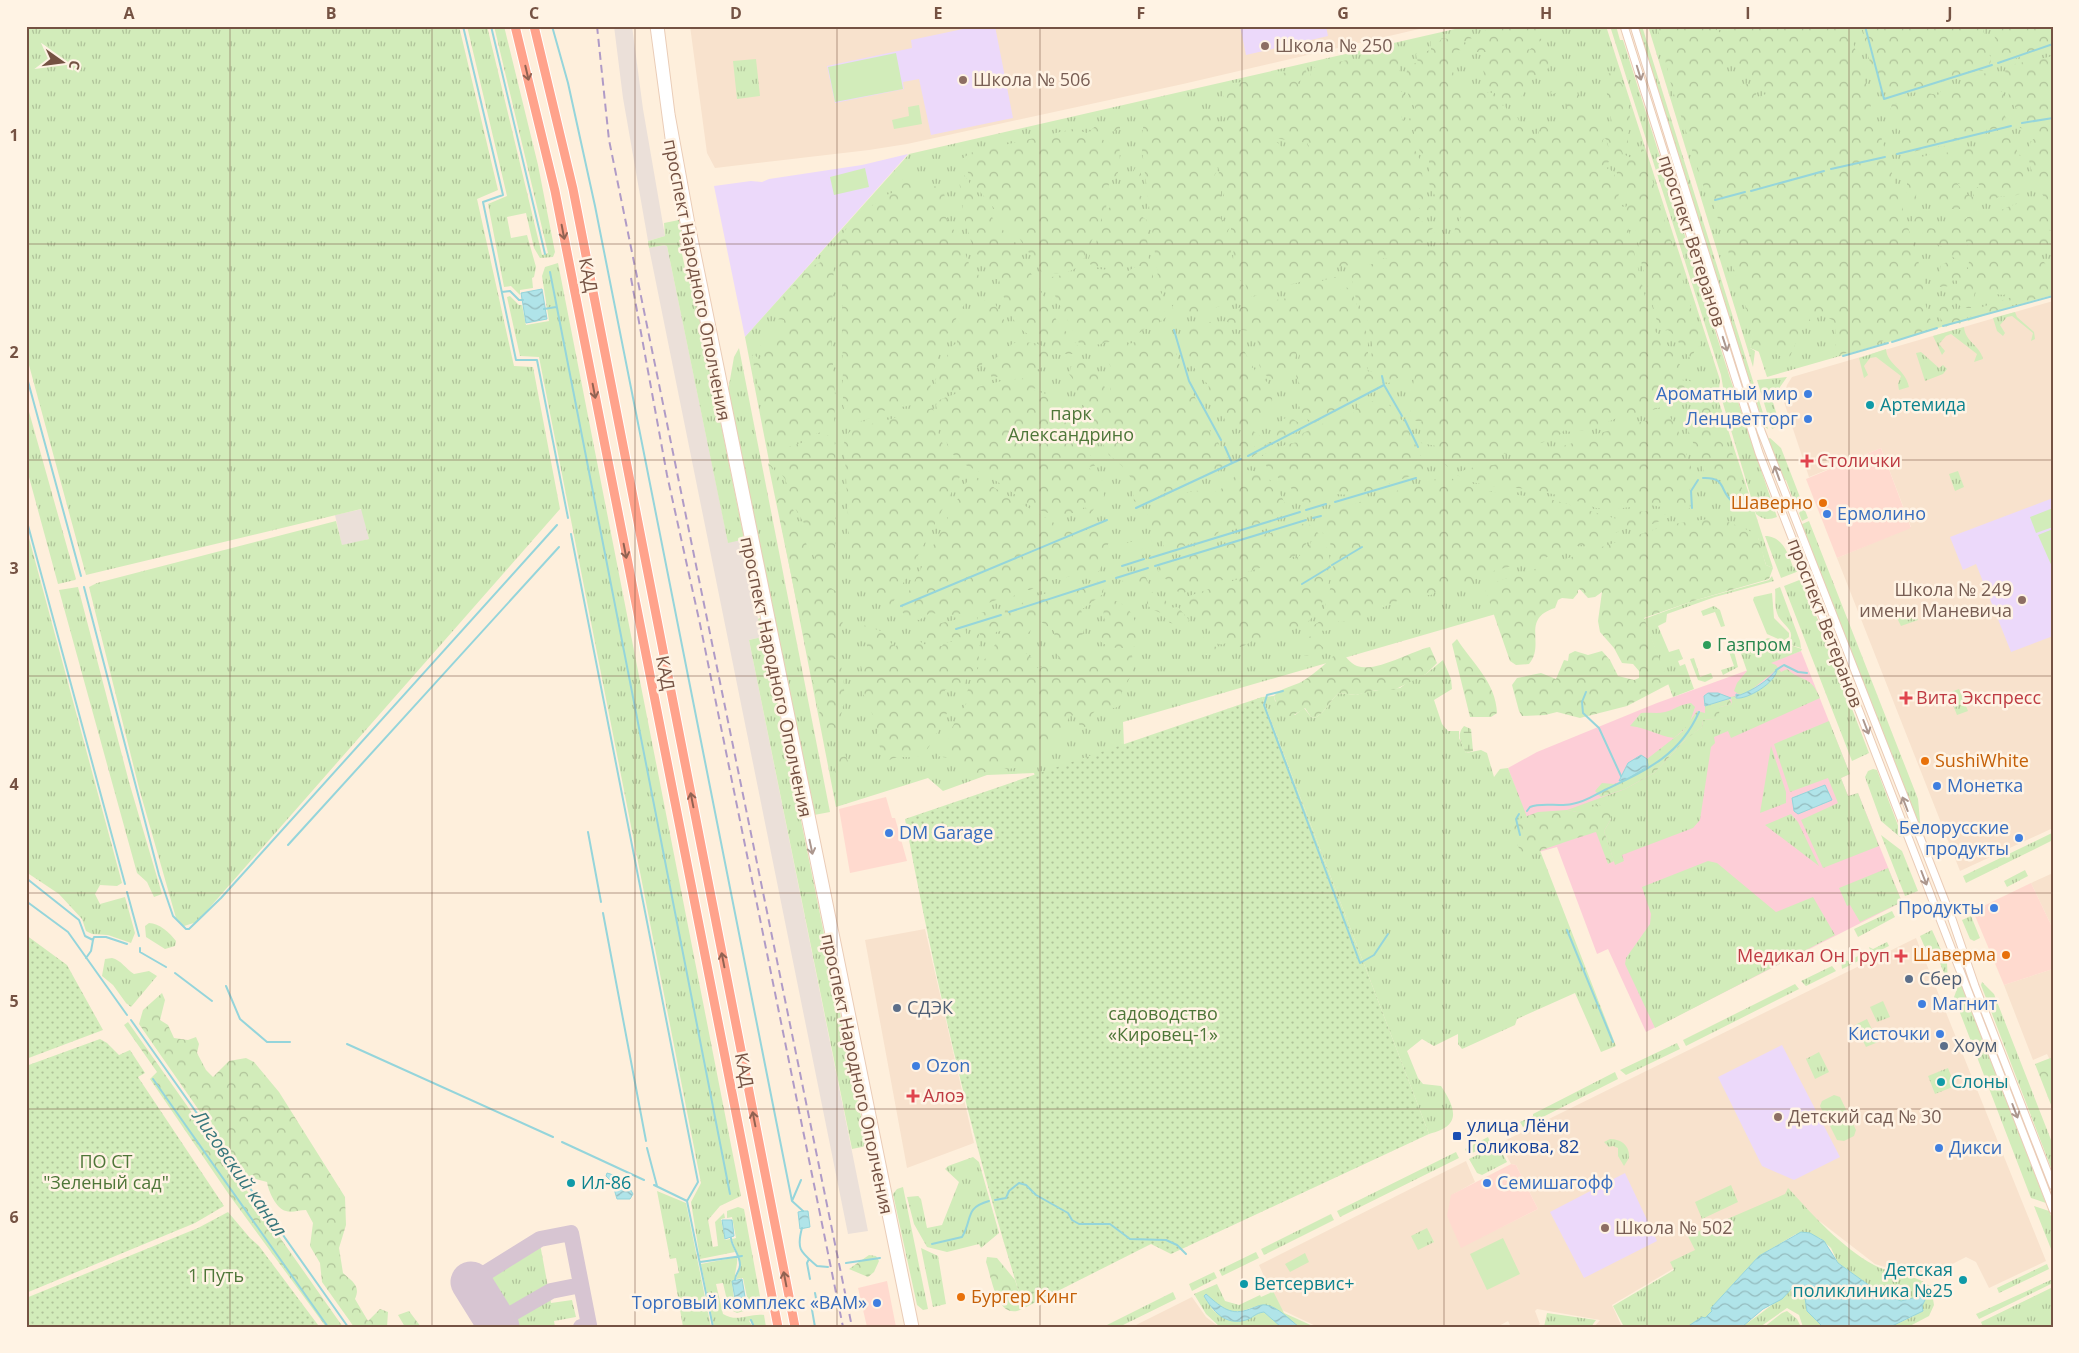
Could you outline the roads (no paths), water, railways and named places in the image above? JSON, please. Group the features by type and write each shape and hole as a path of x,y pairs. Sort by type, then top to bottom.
{"highway":[{"name":"КАД","path":"515,26 555,191 778,1327"},
{"name":"КАД","path":"534,26 572,189 795,1327"}],"main road":[{"name":"проспект Народного Ополчения","path":"654,26 673,168 909,1327"},
{"name":"проспект Народного Ополчения","path":"660,26 671,114 687,205 916,1327"},
{"name":"проспект Ветеранов","path":"1624,26 1760,453 2053,1210"},
{"name":"проспект Ветеранов","path":"1634,26 1761,430 1952,919 1975,986 2053,1186"}],"water":[{"path":"542,289 547,319 526,323 521,293"},
{"path":"1777,669 1772,679 1761,689 1747,696 1736,698 1736,694 1740,695 1755,688"},
{"path":"1708,693 1718,693 1731,698 1705,706 1704,696"},
{"path":"1641,755 1647,759 1648,766 1626,780 1619,781 1628,763"},
{"path":"1825,785 1832,800 1798,814 1794,811 1792,798"},
{"path":"607,1173 619,1178 629,1187 633,1194 630,1199 617,1199 612,1182 606,1176"},
{"path":"808,1211 810,1227 800,1229 798,1212"},
{"path":"722,1220 732,1220 734,1236 725,1239"},
{"path":"1801,1232 1810,1233 1824,1241 1838,1263 1877,1291 1901,1301 1921,1296 1926,1298 1922,1306 1923,1311 1890,1327 1823,1327 1807,1311 1804,1291 1799,1285 1794,1286 1782,1299 1763,1309 1742,1327 1687,1327 1702,1317 1705,1318 1712,1311 1711,1308 1759,1256"},
{"path":"742,1279 745,1297 735,1299 732,1281"},
{"path":"1206,1294 1215,1302 1235,1312 1261,1305 1270,1306 1299,1327 1281,1327 1264,1312 1258,1313 1246,1320 1232,1321 1226,1319 1211,1307 1204,1296"}],"waterway":[{"path":"463,26 503,195 483,202 516,360 537,360 568,518"},
{"path":"491,26 545,254"},
{"path":"552,26 568,83 595,206 792,1201 803,1211"},
{"path":"1865,26 1884,99 1992,65"},
{"path":"1998,63 2053,44"},
{"path":"2022,123 2053,118"},
{"path":"1897,154 2011,126"},
{"path":"1831,169 1885,157"},
{"path":"1751,191 1824,171"},
{"path":"1715,200 1745,192"},
{"path":"550,272 730,1194"},
{"path":"502,292 510,291 519,300 523,300"},
{"path":"1943,326 2053,296"},
{"path":"544,309 556,307"},
{"path":"1892,342 1937,328"},
{"path":"1174,330 1189,381 1221,440"},
{"path":"1843,356 1888,343"},
{"path":"26,374 81,576"},
{"path":"1382,376 1384,385 1402,416"},
{"path":"1248,456 1384,385"},
{"path":"1405,420 1418,447"},
{"path":"1225,447 1232,463"},
{"path":"1136,508 1241,459"},
{"path":"1335,502 1416,478"},
{"path":"1703,478 1711,478 1719,482 1732,501 1745,499"},
{"path":"1692,508 1691,491 1698,480"},
{"path":"1306,510 1326,504"},
{"path":"1150,558 1300,512"},
{"path":"1313,518 1321,516"},
{"path":"26,518 125,884"},
{"path":"901,606 1107,520"},
{"path":"1155,566 1306,520"},
{"path":"84,587 159,875 173,916 186,929 189,929 221,898 557,525"},
{"path":"571,534 698,1182 687,1201 713,1327"},
{"path":"288,845 559,547"},
{"path":"1332,565 1362,547"},
{"path":"1122,566 1144,559"},
{"path":"1302,584 1330,567"},
{"path":"1116,578 1148,568"},
{"path":"1009,612 1105,581"},
{"path":"956,629 1001,615"},
{"path":"1776,670 1784,665 1798,672 1807,673"},
{"path":"1283,691 1267,695 1264,705 1360,963 1374,955 1388,934"},
{"path":"1586,692 1582,702 1583,713 1599,728 1621,776"},
{"path":"1527,811 1530,807 1535,806 1567,805 1582,802 1649,768 1661,760 1682,740 1699,712"},
{"path":"1519,814 1516,819 1520,835"},
{"path":"588,832 601,902"},
{"path":"26,878 79,920 85,936 93,940 94,937 106,937 127,944"},
{"path":"127,892 139,936"},
{"name":"Лиговский канал","path":"26,901 68,932 127,1015"},
{"path":"603,913 646,1141"},
{"path":"1567,930 1613,1042"},
{"path":"86,958 91,951 93,940"},
{"path":"140,948 140,952 166,967"},
{"path":"175,973 212,1001"},
{"path":"226,986 240,1019 267,1042 290,1042"},
{"name":"Лиговский канал","path":"131,1020 348,1327"},
{"path":"347,1044 553,1137"},
{"path":"153,1079 328,1327"},
{"path":"562,1142 644,1180"},
{"path":"647,1148 657,1186"},
{"path":"792,1201 801,1180"},
{"path":"995,1200 1006,1198 1009,1191 1019,1183 1026,1185 1036,1195 1068,1213 1072,1220 1079,1224 1110,1224 1130,1239 1166,1240 1177,1245 1186,1254"},
{"path":"654,1185 687,1201"},
{"path":"932,1244 962,1237 972,1211 989,1201"},
{"path":"802,1228 801,1250 817,1266 828,1267"},
{"path":"731,1238 740,1261 740,1267 735,1280"},
{"path":"700,1262 742,1256"},
{"path":"846,1263 880,1258"},
{"path":"809,1259 807,1263 810,1279"},
{"path":"815,1293 816,1298 811,1304 815,1327"},
{"path":"740,1299 743,1307"},
{"path":"751,1320 754,1327"}],"railway":[{"path":"597,26 609,140 852,1327"},
{"path":"631,278 667,475 700,624 843,1327"}],"place":[{"name":"Школа № 250","path":"1265,46"},
{"name":"Школа № 506","path":"963,80"},
{"name":"Ароматный мир","path":"1808,394"},
{"name":"Артемида","path":"1870,405"},
{"name":"Ленцветторг","path":"1808,419"},
{"name":"Столички","path":"1807,461"},
{"name":"Шаверно","path":"1823,503"},
{"name":"Ермолино","path":"1827,514"},
{"name":"Школа № 249 имени Маневича","path":"2022,600"},
{"name":"Газпром","path":"1707,645"},
{"name":"Вита Экспресс","path":"1906,698"},
{"name":"SushiWhite","path":"1925,761"},
{"name":"Монетка","path":"1937,786"},
{"name":"DM Garage","path":"889,833"},
{"name":"Белорусские продукты","path":"2019,838"},
{"name":"Продукты","path":"1994,908"},
{"name":"Шаверма","path":"2006,955"},
{"name":"Медикал Он Груп","path":"1901,956"},
{"name":"Сбер","path":"1909,979"},
{"name":"Магнит","path":"1922,1004"},
{"name":"СДЭК","path":"897,1008"},
{"name":"Кисточки","path":"1940,1034"},
{"name":"Хоум","path":"1944,1046"},
{"name":"Ozon","path":"916,1066"},
{"name":"Слоны","path":"1941,1082"},
{"name":"Алоэ","path":"913,1096"},
{"name":"Детский сад № 30","path":"1778,1117"},
{"name":"улица Лёни Голикова, 82","path":"1457,1136"},
{"name":"Дикси","path":"1939,1148"},
{"name":"Ил-86","path":"571,1183"},
{"name":"Семишагофф","path":"1487,1183"},
{"name":"Школа № 502","path":"1605,1228"},
{"name":"Детская поликлиника №25","path":"1963,1280"},
{"name":"Ветсервис+","path":"1244,1284"},
{"name":"Бургер Кинг","path":"961,1297"},
{"name":"Торговый комплекс «ВАМ»","path":"877,1303"}],"park label":[{"name":"парк Александрино","path":"1071,424"},
{"name":"садоводство «Кировец-1»","path":"1163,1024"},
{"name":"ПО СТ \"Зеленый сад\"","path":"106,1172"},
{"name":"1 Путь","path":"216,1276"}]}
